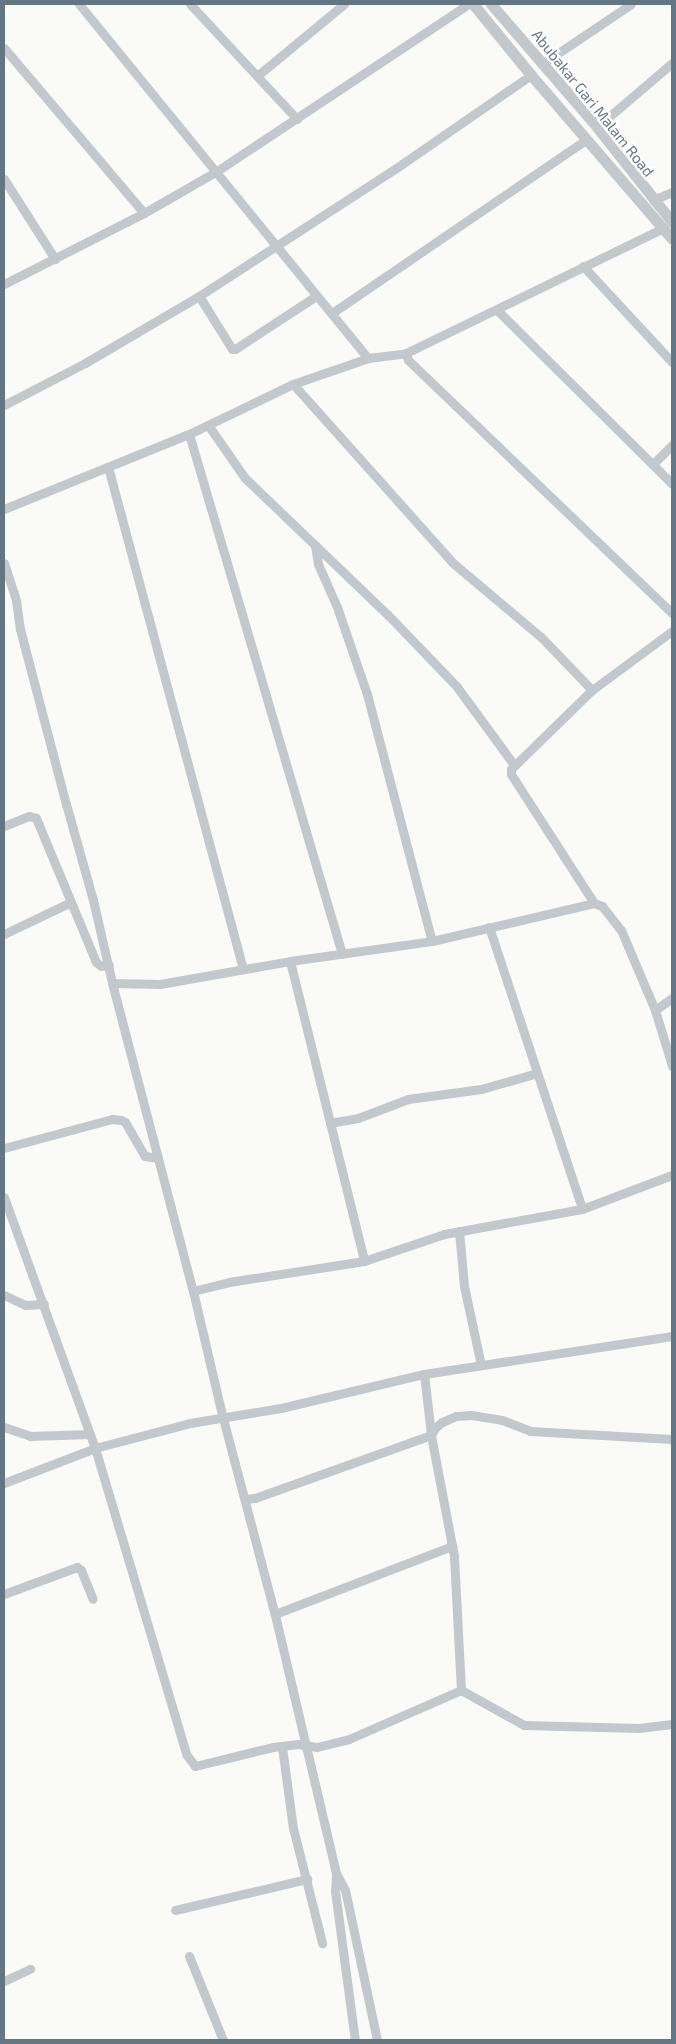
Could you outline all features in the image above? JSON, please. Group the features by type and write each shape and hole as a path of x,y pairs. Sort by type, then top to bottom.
{"street":[{"path":"79,4 368,358"},
{"path":"257,76 344,4"},
{"path":"4,284 144,213 217,172 468,4"},
{"path":"473,4 586,140 668,225 672,239"},
{"name":"Abubakar Gari Malam Road","path":"491,4 598,127 653,200 668,225"},
{"path":"542,64 631,4"},
{"path":"194,5 296,119"},
{"path":"4,48 144,213"},
{"path":"598,127 672,63"},
{"path":"4,405 86,363 199,296 402,164 531,75"},
{"path":"332,314 586,140"},
{"path":"4,179 55,259"},
{"path":"653,200 672,192"},
{"path":"4,509 189,434 293,384 368,358 406,353 668,225"},
{"path":"583,266 672,362"},
{"path":"199,296 235,350 316,296"},
{"path":"497,310 672,484"},
{"path":"406,353 408,360 672,613"},
{"path":"293,384 453,563 541,636 592,690"},
{"path":"208,425 245,478 389,616 457,687 514,765"},
{"path":"189,434 342,954"},
{"path":"652,464 672,445"},
{"path":"108,466 243,969"},
{"path":"315,545 318,564 337,607 367,694 432,941"},
{"path":"4,563 16,601 20,629 109,965 112,983 193,1291 223,1418 275,1614 336,1874 345,1890 377,2040"},
{"path":"594,903 510,774 514,765 592,690 672,631"},
{"path":"4,826 29,816 36,818 96,962 101,966 109,965"},
{"path":"4,934 71,902"},
{"path":"112,983 160,984 290,961 432,941 594,903 602,906 621,930 655,1010 672,1066"},
{"path":"489,927 582,1209"},
{"path":"290,961 364,1261"},
{"path":"655,1010 672,998"},
{"path":"330,1123 358,1118 408,1099 481,1089 536,1073"},
{"path":"4,1148 112,1120 121,1120 125,1122 145,1156 158,1158"},
{"path":"193,1291 229,1282 364,1261 459,1232 582,1209 672,1176"},
{"path":"4,1197 95,1448 186,1754 195,1766 298,1744 317,1748 349,1739 461,1690"},
{"path":"459,1232 464,1286 481,1365"},
{"path":"4,1295 25,1305 44,1304"},
{"path":"4,1483 95,1448 183,1425 281,1408 424,1374 672,1336"},
{"path":"424,1374 431,1435 452,1546 461,1690"},
{"path":"245,1500 431,1435 442,1422 456,1416 471,1415 502,1420 530,1431 672,1439"},
{"path":"4,1427 30,1436 90,1434"},
{"path":"275,1614 452,1546"},
{"path":"4,1594 77,1567 81,1570 93,1599"},
{"path":"461,1690 524,1725 639,1728 672,1724"},
{"path":"282,1747 289,1811 322,1943"},
{"path":"336,1874 334,1891 355,2040"},
{"path":"175,1910 307,1879"},
{"path":"189,1956 223,2040"},
{"path":"4,1981 30,1970"}]}
